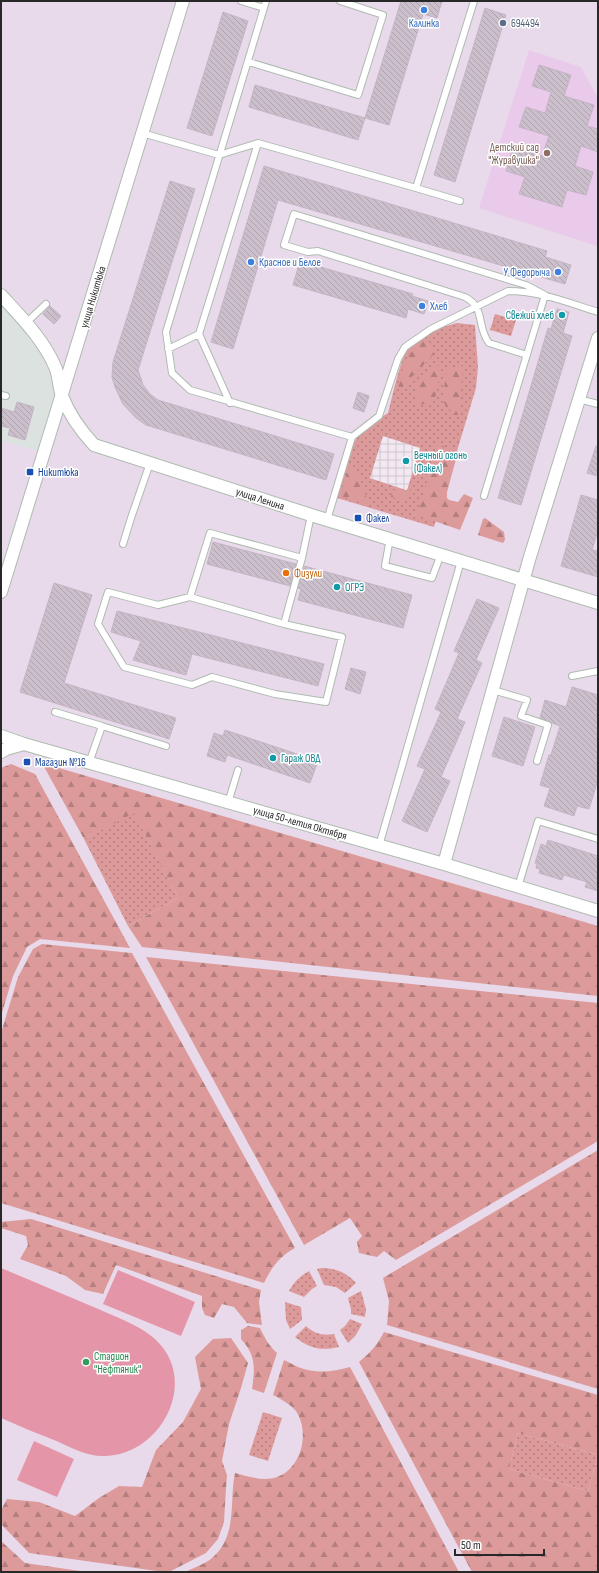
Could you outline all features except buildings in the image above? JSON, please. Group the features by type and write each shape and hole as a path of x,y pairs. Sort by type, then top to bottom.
{"street":[{"name":"улица Никитюка","path":"1,592 183,1"},
{"name":"улица Ленина","path":"1,295 26,323 45,349 56,369 62,396 76,422 94,445 311,515 598,603"},
{"path":"444,864 524,580 578,399 598,338"},
{"name":"улица 50-летия Октября","path":"1,736 89,763 444,864 598,911"},
{"path":"1,752 24,744"}],"lane":[{"path":"241,1 264,8"},
{"path":"266,1 249,62 219,155 166,332 172,373 190,390 230,403 352,437"},
{"path":"249,62 358,95 384,15 340,1"},
{"path":"416,188 474,1"},
{"path":"142,133 219,155 258,143 460,201"},
{"path":"230,403 199,334 258,143"},
{"path":"527,355 489,343 482,332 481,319 477,306 472,300 318,251 308,252 284,245 294,214 526,285 545,295"},
{"path":"327,520 352,437 379,416 398,359 405,347 431,329 508,291 520,291 545,295 598,312"},
{"path":"484,496 545,295"},
{"path":"26,323 46,304"},
{"path":"168,349 199,334"},
{"path":"578,399 598,404"},
{"path":"123,544 150,463"},
{"path":"284,624 302,558 311,515"},
{"path":"190,597 210,533 302,558"},
{"path":"390,538 385,566 432,578 441,554"},
{"path":"379,846 460,561"},
{"path":"108,592 158,606 190,597 284,624 342,637 326,702 275,694 212,677 192,685 124,667 98,624 108,592"},
{"path":"572,676 598,671"},
{"path":"493,690 527,700 521,716 548,724 537,761"},
{"path":"55,712 166,746"},
{"path":"89,763 102,726"},
{"path":"228,803 238,770"},
{"path":"518,887 538,821 598,839"}],"shaded area":[{"name":"Детский сад \"Журавушка\"","path":"529,50 581,67 598,98 597,246 479,208"},
{"path":"1,300 36,339 55,390 38,451 1,441"},
{"path":"383,436 420,448 407,490 370,478"},
{"name":"Стадион \"Нефтяник\"","path":"1,1268 126,1321 155,1339 168,1356 174,1374 174,1394 168,1412 158,1429 144,1443 126,1452 106,1456 92,1455 1,1418"},
{"path":"118,1270 195,1302 181,1336 103,1304"},
{"path":"34,1441 74,1459 57,1497 17,1480"}],"green space":[{"path":"495,314 516,320 511,336 490,330"},
{"path":"457,323 475,325 478,367 476,388 434,527 337,498 354,443 361,430 388,413 399,370 408,348 424,335","holes":["420,448 406,490 370,478"]},
{"path":"426,338 431,345 434,354 399,390 401,373 410,354 416,345"},
{"path":"436,363 440,368 436,395 433,403 416,405 415,392 419,382"},
{"path":"463,366 459,415 455,415 443,402 446,369"},
{"path":"438,444 458,452 447,492 447,498 458,502 464,494 473,498 460,530 417,515"},
{"path":"352,465 355,467 368,503 364,504 341,496 341,491 349,467"},
{"path":"408,484 412,484 407,501 391,497 392,491 399,489 406,490"},
{"path":"485,518 504,532 505,540 503,543 478,535 483,519"},
{"path":"42,763 598,926 598,996 142,947 128,926 178,898 134,813 84,839"},
{"path":"11,764 35,774 130,948 40,939 27,947 13,976 1,1016 1,768"},
{"path":"134,812 178,898 128,926 84,839"},
{"path":"42,944 132,953 295,1248 276,1263 264,1283 1,1203 1,1033 18,977 33,949"},
{"path":"146,957 598,1003 598,1141 396,1260 384,1251 377,1257 359,1253 357,1242 362,1236 350,1218 304,1245"},
{"path":"598,1150 598,1389 387,1325 389,1301 383,1278"},
{"path":"31,1219 261,1290 259,1302 262,1325 247,1323 234,1307 222,1304 214,1318 205,1315 202,1308 202,1296 116,1265 103,1294 85,1290 66,1276 20,1259 28,1245 26,1236 1,1228 1,1222"},
{"path":"322,1268 341,1272 349,1276 356,1283 345,1293 336,1287 324,1285 317,1269"},
{"path":"309,1271 317,1286 304,1297 289,1291 303,1275"},
{"path":"361,1291 366,1309 365,1317 351,1314 348,1298"},
{"path":"285,1302 301,1307 302,1320 290,1329 286,1320"},
{"path":"350,1319 362,1324 356,1335 348,1343 340,1330"},
{"path":"248,1326 260,1328 269,1345 277,1353 264,1393 252,1389 254,1368 252,1356 241,1339 241,1330"},
{"path":"306,1326 319,1334 334,1334 339,1347 326,1349 316,1348 295,1337"},
{"path":"384,1332 598,1395 598,1455 598,1572 472,1572 359,1362 367,1355","holes":["518,1433 598,1455 588,1491 509,1469"]},
{"path":"231,1338 248,1363 229,1424 222,1461 227,1475 224,1522 218,1539 206,1553 169,1572 164,1572 29,1553 1,1524 1,1510 7,1499 39,1502 75,1516 99,1498 119,1486 142,1487 156,1450 183,1422 201,1389 195,1357 213,1339"},
{"path":"284,1360 311,1371 331,1371 350,1367 459,1572 185,1572 212,1558 226,1540 231,1518 235,1473 256,1478 267,1479 277,1477 286,1472 298,1458 303,1439 300,1419 296,1411 291,1406 273,1395"},
{"path":"263,1412 282,1418 268,1461 249,1455"},
{"path":"518,1433 598,1455 588,1491 509,1469"},
{"path":"1,1541 25,1563 87,1572 1,1572"}],"place":[{"name":"Калинка","path":"424,10"},
{"name":"694494","path":"503,23"},
{"name":"Детский сад \"Журавушка\"","path":"547,153"},
{"name":"Красное и Белое","path":"251,262"},
{"name":"У Федорыча","path":"558,272"},
{"name":"Хлеб","path":"422,306"},
{"name":"Свежий хлеб","path":"562,315"},
{"name":"Вечный огонь (Факел)","path":"406,461"},
{"name":"Никитюка","path":"30,472"},
{"name":"Факел","path":"358,518"},
{"name":"Физули","path":"286,573"},
{"name":"ОГРЭ","path":"337,587"},
{"name":"Гараж ОВД","path":"273,758"},
{"name":"Магазин №16","path":"27,762"},
{"name":"Стадион \"Нефтяник\"","path":"86,1362"}]}
